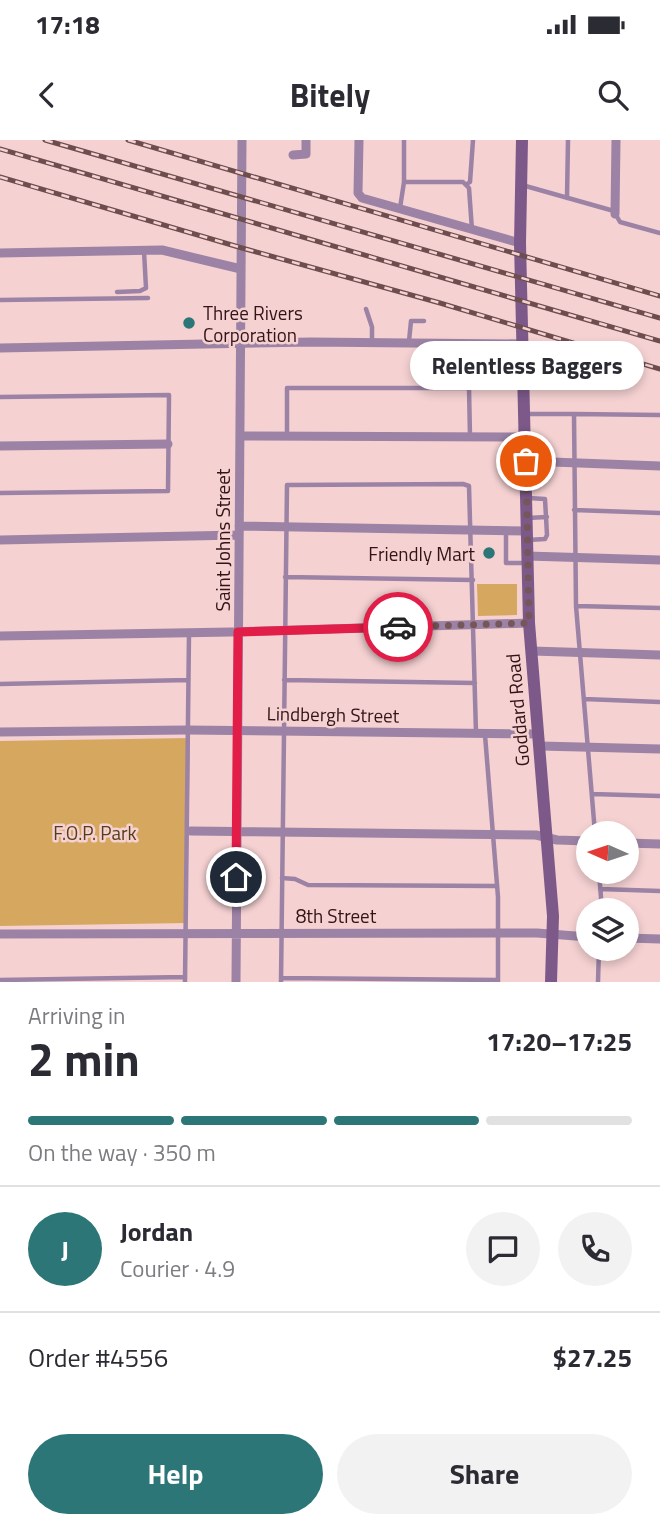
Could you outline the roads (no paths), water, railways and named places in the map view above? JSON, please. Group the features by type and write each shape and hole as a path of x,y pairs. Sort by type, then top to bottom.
{"street":[{"name":"Saint Johns Street","path":"236,982 242,140"},
{"path":"293,155 306,154 306,140"},
{"path":"359,140 358,193 362,198 520,243"},
{"name":"Goddard Road","path":"522,140 520,243 529,623 553,916 551,982"},
{"path":"615,213 616,140"},
{"path":"0,253 167,251 241,269"},
{"path":"0,348 241,343 523,344"},
{"path":"240,436 525,437"},
{"path":"0,446 168,444"},
{"path":"526,461 660,466"},
{"path":"0,540 285,527 527,529"},
{"path":"527,559 575,557 660,560"},
{"path":"0,636 529,623"},
{"path":"532,651 660,655"},
{"name":"Lindbergh Street","path":"0,732 187,730 480,734 588,747 660,749"},
{"path":"191,831 536,835 576,841"},
{"path":"639,843 660,844"},
{"name":"8th Street","path":"0,934 281,932 576,936"},
{"path":"639,938 660,939"}],"lane":[{"path":"400,209 404,182 404,140"},
{"path":"467,184 470,182 473,140"},
{"path":"567,198 568,140"},
{"path":"404,182 467,184"},
{"path":"467,184 471,230"},
{"path":"521,184 615,213 620,222 660,233"},
{"path":"117,292 140,292 146,288 144,250"},
{"path":"0,300 148,298"},
{"path":"366,309 372,327 372,342"},
{"path":"409,342 411,321 424,321"},
{"path":"287,436 287,388 469,388 470,437"},
{"path":"0,397 169,395 168,491 0,493"},
{"path":"524,414 660,415"},
{"path":"574,414 576,606 594,821"},
{"path":"290,484 467,484 471,489 472,530 475,683 497,886 498,981 281,980 285,489 290,484"},
{"path":"526,498 545,499 547,537 527,529"},
{"path":"574,510 660,513"},
{"path":"527,529 547,517"},
{"path":"506,530 506,563 527,559"},
{"path":"285,577 473,580"},
{"path":"576,606 660,608"},
{"path":"0,980 185,980 189,632"},
{"path":"0,684 188,680"},
{"path":"284,680 475,683"},
{"path":"584,699 660,702"},
{"path":"592,794 660,796"},
{"path":"282,878 295,879 308,885 497,886"},
{"path":"600,884 601,898"},
{"path":"600,889 660,891"},
{"path":"598,982 599,961"}],"railway":[{"path":"45,140 660,318"},
{"path":"128,140 660,296"},
{"path":"0,149 660,341"},
{"path":"0,177 660,369"}],"place":[{"name":"Three Rivers Corporation","path":"189,323"},
{"name":"Relentless Baggers","path":"526,461"},
{"name":"Friendly Mart","path":"489,553"}],"park label":[{"name":"F.O.P. Park","path":"95,832"}]}
